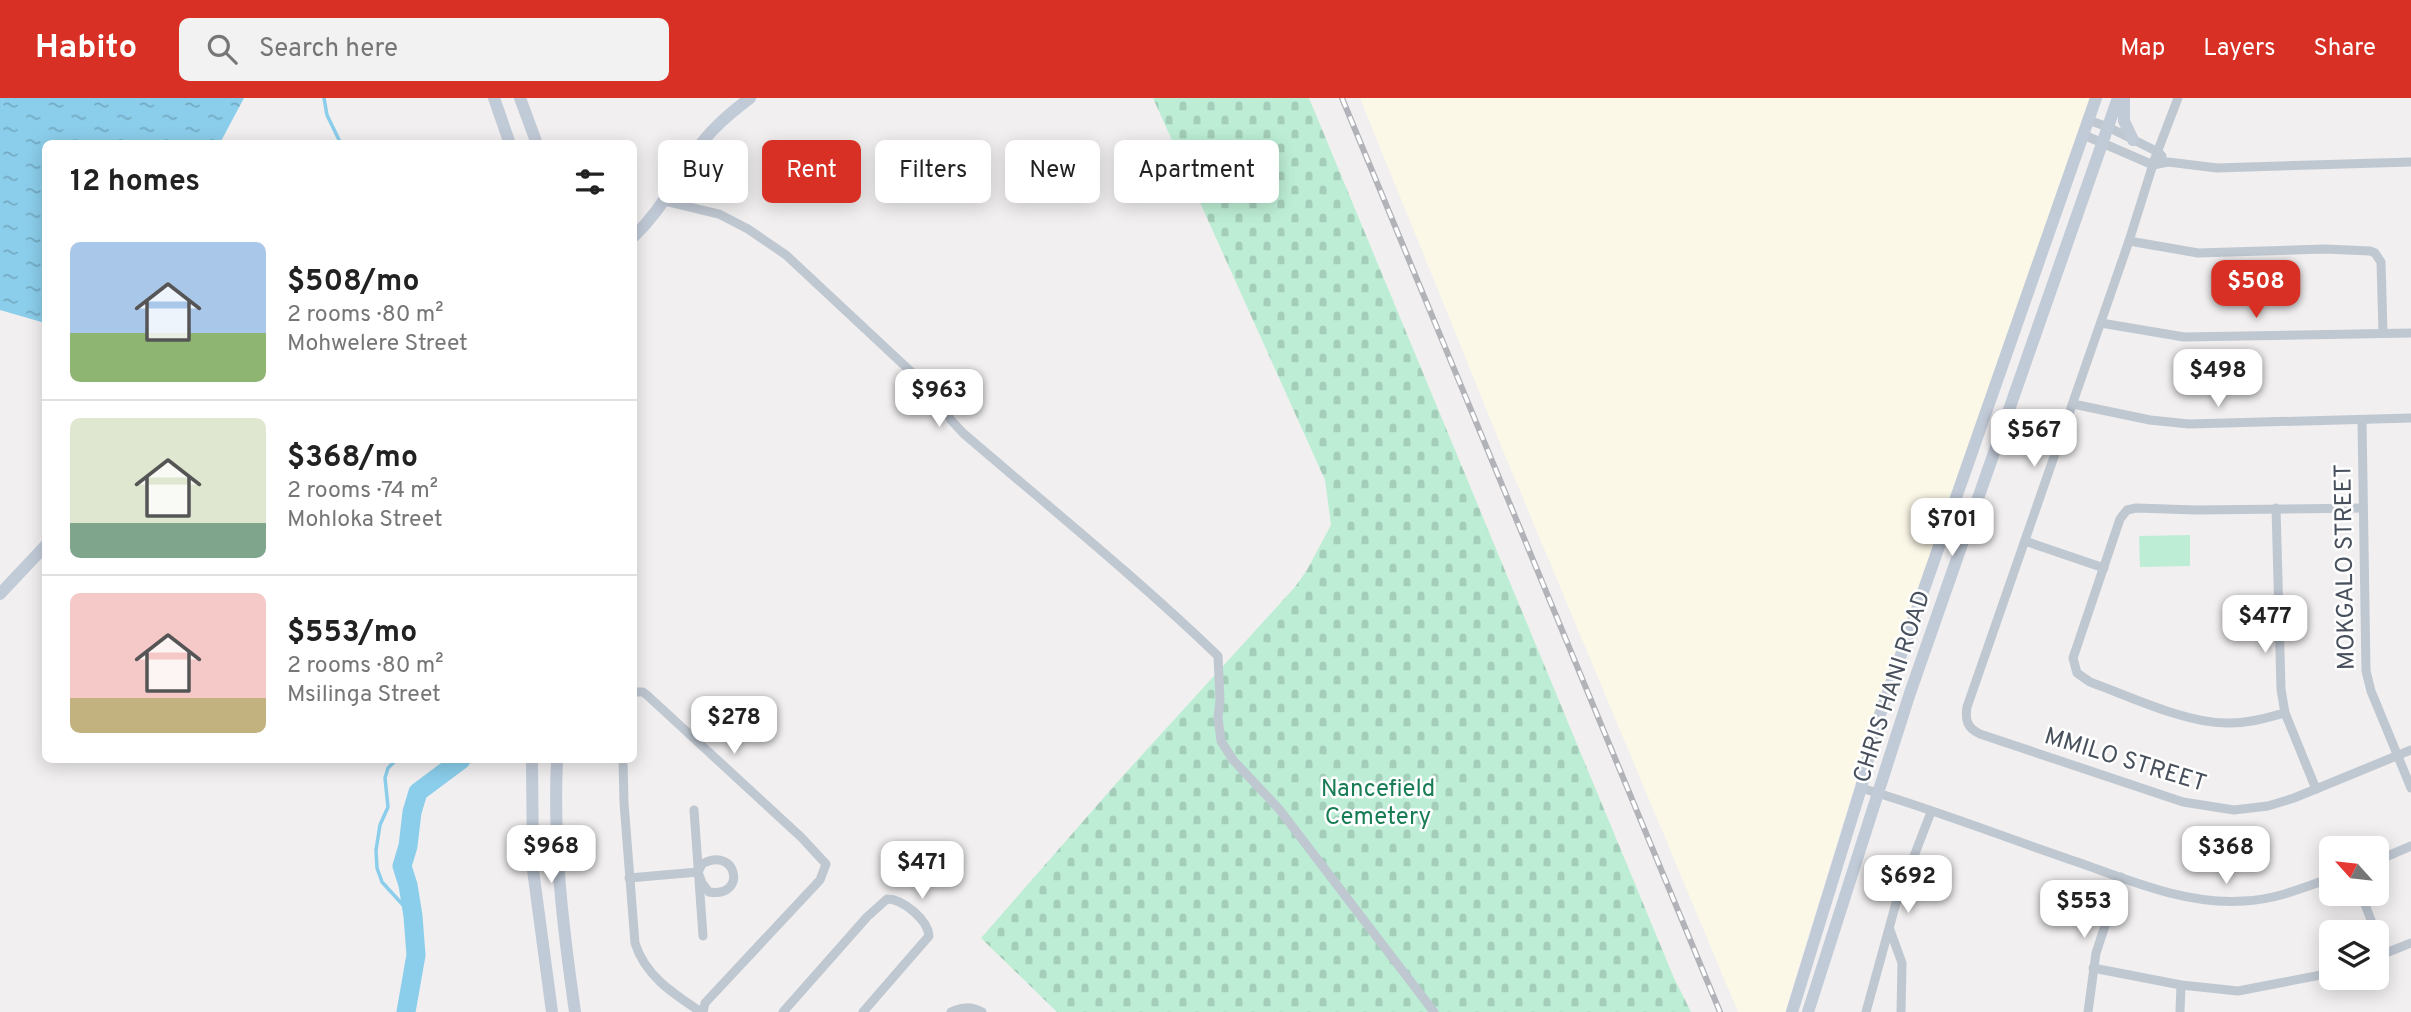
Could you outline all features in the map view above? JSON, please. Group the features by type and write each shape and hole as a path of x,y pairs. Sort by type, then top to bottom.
{"main road":[{"path":"494,98 509,140"},
{"path":"520,98 536,140"},
{"path":"703,140 730,113 750,98"},
{"name":"CHRIS HANI ROAD","path":"1792,1012 1884,704 2096,98"},
{"name":"CHRIS HANI ROAD","path":"1808,1012 1910,693 2118,98"},
{"path":"2124,98 2124,121 2133,140"},
{"path":"637,233 663,203"},
{"path":"0,594 42,549"},
{"path":"532,763 533,870 552,1012"},
{"path":"557,763 557,853 575,1012"}],"street":[{"path":"2104,568 2025,541 2178,98"},
{"path":"2088,120 2158,152 2168,162"},
{"path":"2084,135 2153,165 2168,162 2217,168 2411,162"},
{"path":"673,203 719,214 748,229 786,255 936,395 951,420 963,433 1057,515 1096,545 1218,656 1218,718 1221,741 1233,760 1279,809 1434,1012"},
{"path":"2129,242 2198,253 2346,249 2370,251 2375,253 2381,262 2383,332"},
{"path":"2101,323 2184,337 2411,333"},
{"path":"2073,404 2174,423 2411,418"},
{"name":"MOKGALO STREET","path":"2362,420 2368,681 2411,788"},
{"path":"2285,713 2238,722 2204,721 2083,678 2074,668 2073,658 2120,519 2131,508 2363,508"},
{"path":"2276,508 2281,689 2285,713 2316,789"},
{"name":"MMILO STREET","path":"2025,541 1967,707 1965,718 1976,732 2183,802 2234,810 2269,806 2411,750"},
{"path":"624,763 635,943 642,962 660,982 702,1012 705,1003 820,880 826,864 801,837 648,696 637,692"},
{"path":"1861,788 2121,877 2179,894 2222,901 2261,899 2290,893 2319,882"},
{"path":"694,810 703,936"},
{"path":"1865,1010 1903,883 1931,811"},
{"path":"2389,855 2411,846"},
{"path":"709,860 725,860 733,870 734,881 720,894 709,892 702,884 698,872 702,864 709,860"},
{"path":"629,878 698,872"},
{"path":"2088,1012 2092,968 2121,877"},
{"path":"783,1012 867,917 887,899 895,900 925,925 929,936 863,1012"},
{"path":"1890,930 1902,963 1901,1012"},
{"path":"2389,952 2411,943"},
{"path":"2092,968 2181,985 2238,991 2319,975"},
{"path":"2180,1012 2181,985"},
{"path":"951,1012 962,1007 972,1007 982,1012"}],"shaded area":[{"path":"1360,98 2092,98 1857,778 1785,1012 1738,1012 1507,460"}],"green space":[{"name":"Nancefield Cemetery","path":"1153,98 1309,98 1674,978 1691,1012 1057,1012 981,938 1121,778 1295,587 1331,525 1325,480 1200,203 1279,203 1279,140 1172,140"},
{"path":"2190,535 2190,566 2140,567 2139,536"}],"water":[{"path":"0,98 244,98 222,140 42,140 42,322 0,310"}],"waterway":[{"path":"324,98 327,115 339,140"},
{"path":"393,763 385,778 388,807 380,825 376,850 377,868 382,882 413,916"},
{"path":"406,1012 416,955 413,916 402,866 408,846 412,812 418,792 457,763"}],"railway":[{"path":"1342,98 1720,1012"}]}
